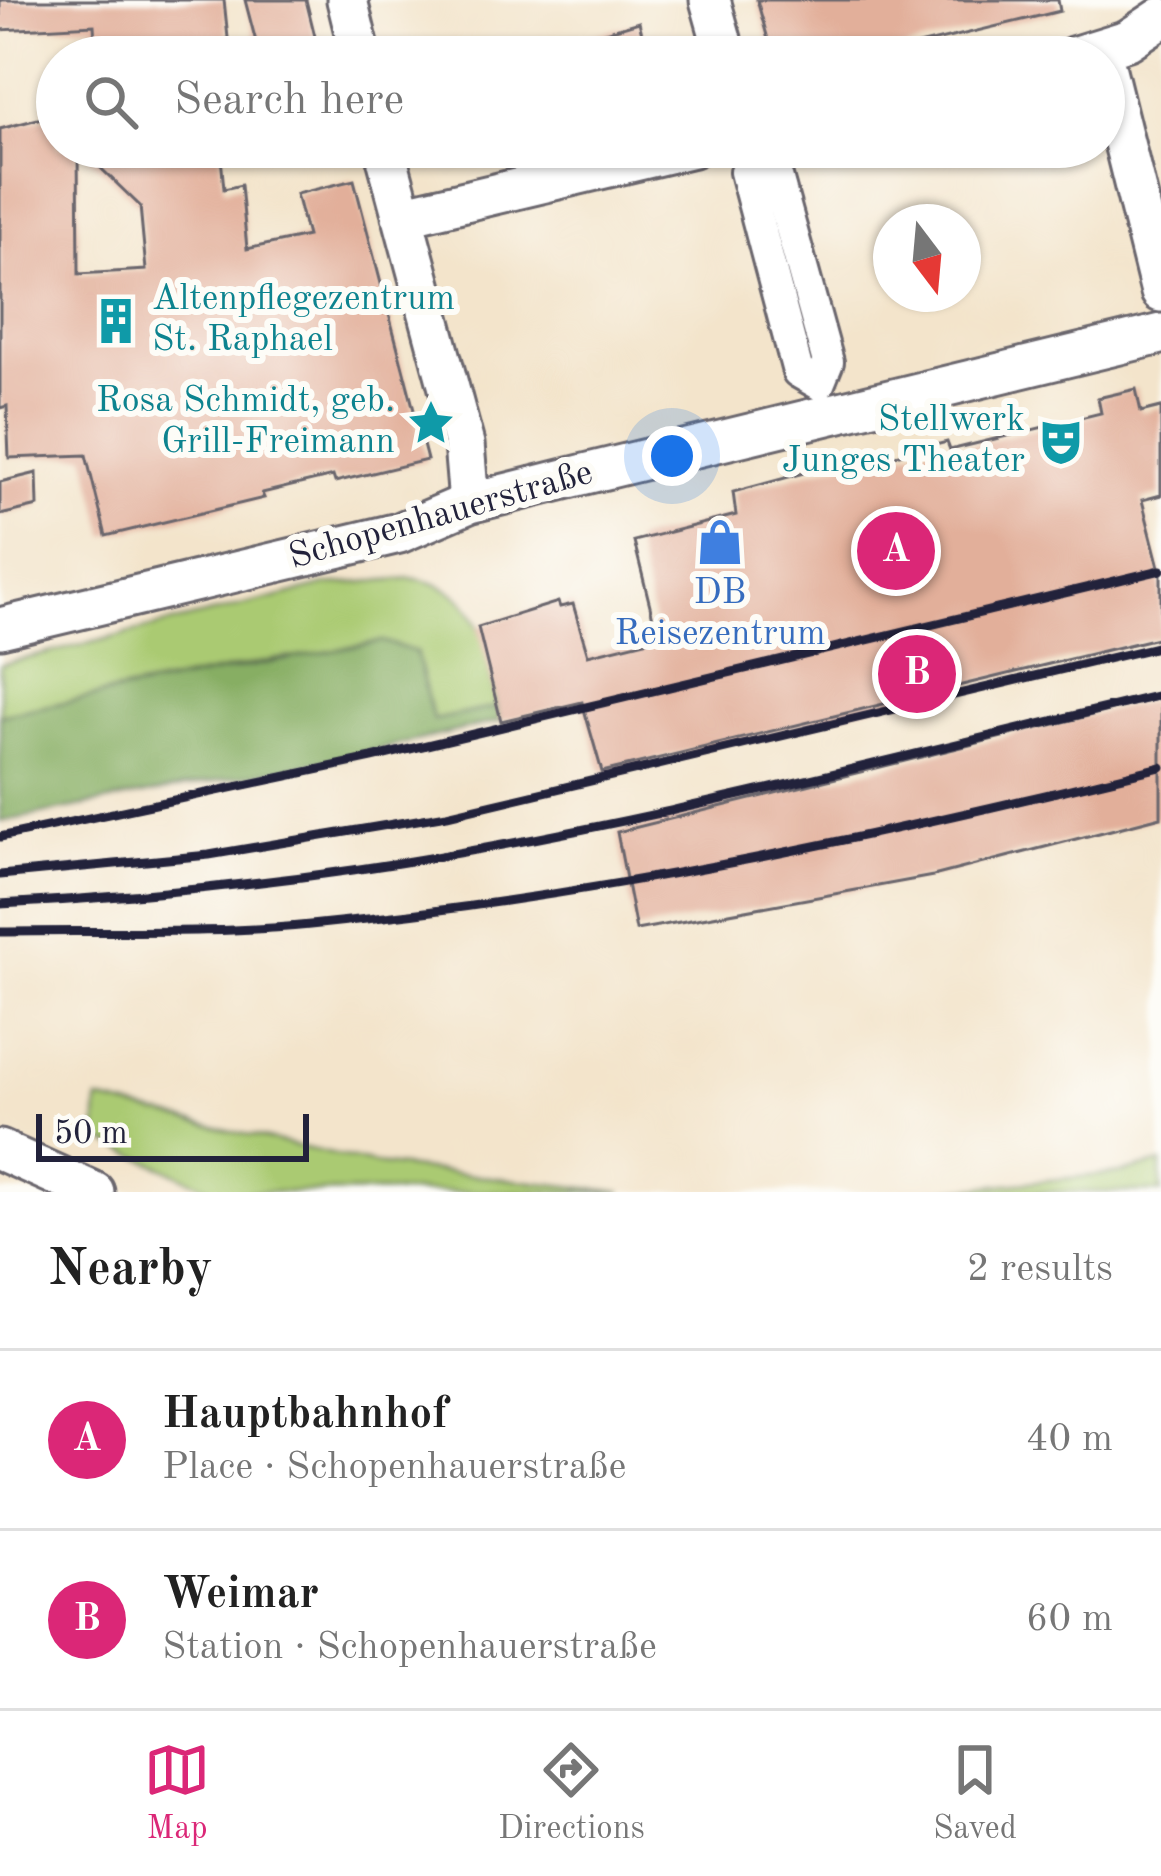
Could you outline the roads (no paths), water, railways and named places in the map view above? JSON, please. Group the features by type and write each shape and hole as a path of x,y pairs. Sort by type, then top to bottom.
{"street":[{"path":"347,0 356,36"},
{"path":"710,0 720,36"},
{"path":"1125,42 1161,18"},
{"path":"1125,164 1161,292"},
{"path":"389,168 464,443 469,503"},
{"path":"402,216 604,168"},
{"path":"747,168 797,372 818,384 828,362 775,168"},
{"name":"Schopenhauerstraße","path":"0,628 399,532 469,503 1161,334"},
{"path":"0,1150 94,1192"}],"railway":[{"path":"0,837 372,758 1161,570"},
{"path":"0,875 209,855 447,815 1161,646"},
{"path":"0,904 221,887 455,854 758,791 1161,695"},
{"path":"0,932 272,928 525,898 844,840 1161,767"}],"place":[{"name":"Altenpflegezentrum St. Raphael","path":"116,321"},
{"name":"Rosa Schmidt, geb. Grill-Freimann","path":"431,423"},
{"name":"Stellwerk Junges Theater","path":"1061,442"},
{"name":"DB Reisezentrum","path":"720,542"},
{"name":"Hauptbahnhof","path":"896,551"},
{"name":"Weimar","path":"917,674"}]}
